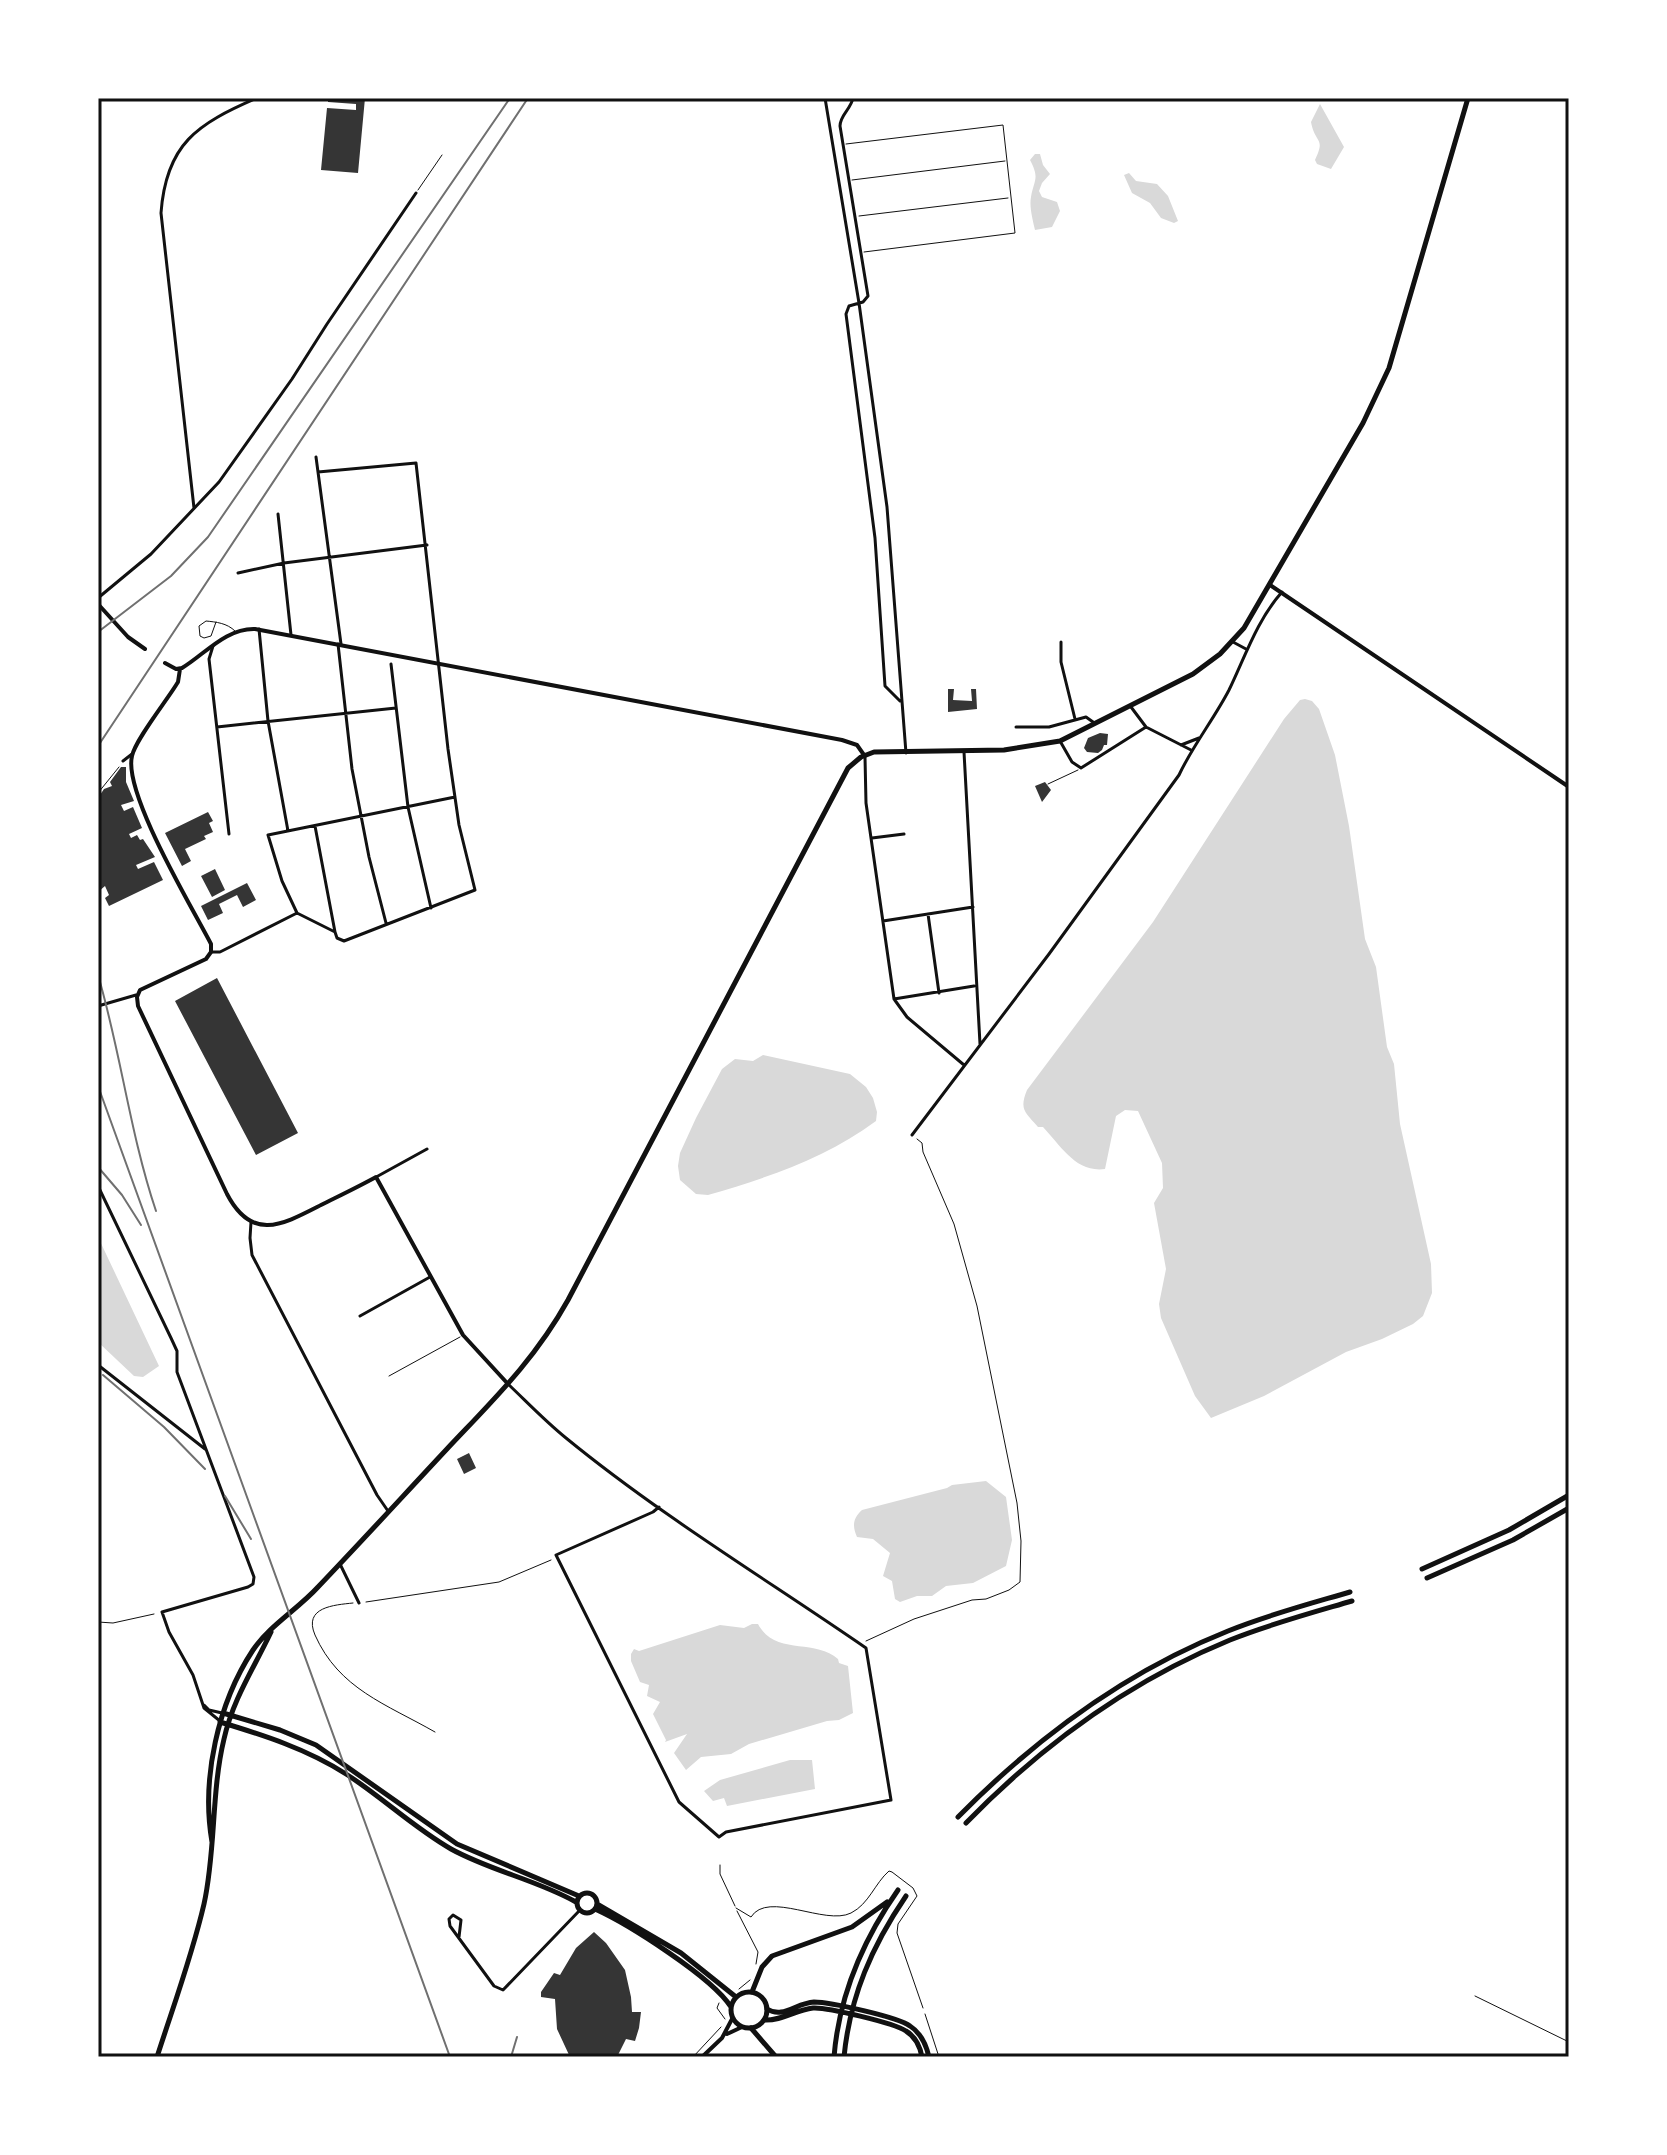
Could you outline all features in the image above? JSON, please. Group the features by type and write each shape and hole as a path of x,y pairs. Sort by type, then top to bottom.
{"main road":[{"path":"157,2057 203,1906 227,1714 248,1659 261,1640 340,1564 539,1349 562,1312 853,763 864,755 877,752 1023,749 1060,741 1193,674 1233,642 1249,621 1363,423 1389,368 1468,98"},
{"path":"1422,1569 1509,1530 1569,1495"},
{"path":"1427,1578 1513,1540 1569,1508"},
{"path":"958,1817 1044,1738 1137,1676 1226,1631 1350,1592"},
{"path":"966,1823 998,1790 1051,1745 1086,1719 1154,1677 1243,1635 1352,1601"},
{"path":"212,1842 210,1782 220,1722 236,1703 249,1671 271,1632"},
{"path":"236,1703 240,1714 248,1721"},
{"path":"227,1714 316,1745 422,1822 469,1850 578,1899"},
{"path":"220,1722 298,1748 322,1760 451,1849 487,1866 578,1899"},
{"path":"834,2057 841,2010 852,1973 898,1890"},
{"path":"585,1893 591,1894 596,1898 596,1907 589,1913 580,1910 578,1899 585,1893"},
{"path":"844,2056 849,2022 862,1976 879,1938 906,1896"},
{"path":"752,1992 762,1967 772,1956 852,1927 894,1897"},
{"path":"596,1907 681,1953 736,1997"},
{"path":"596,1907 682,1964 713,1987 731,2007"},
{"path":"835,2008 810,2009 784,2019 764,2020 751,2028 742,2027 732,2019 731,2007 736,1997 752,1992 761,1997 767,2009 778,2014 810,2003 835,2008 858,2014 904,2029 916,2040 922,2057"},
{"path":"764,2020 767,2009"},
{"path":"858,2014 892,2018 911,2026 924,2041 929,2057"},
{"path":"751,2028 776,2057"}],"street":[{"path":"194,508 161,213 163,184 172,161 188,139 210,121 257,98"},
{"path":"279,98 285,99"},
{"path":"825,98 859,303 887,507 906,753"},
{"path":"853,98 840,121 868,296 865,301 849,306 846,314 875,538 885,686 900,701"},
{"path":"145,649 128,637 98,601 151,554 219,482 416,193"},
{"path":"850,253 861,252"},
{"path":"316,457 340,644 345,713 361,818 386,924"},
{"path":"315,826 335,932 337,938 344,941 475,890 455,797 416,463 318,472"},
{"path":"278,514 291,635"},
{"path":"238,573 284,563 427,545"},
{"path":"1270,585 1569,787"},
{"path":"912,1135 1179,775 1229,690 1246,649 1282,592"},
{"path":"259,629 268,721 288,831"},
{"path":"123,761 132,754 178,682 180,669 235,632 259,629 857,745 864,755 866,803 894,999 907,1017 964,1065"},
{"path":"1061,642 1061,662 1075,719"},
{"path":"1233,642 1246,649"},
{"path":"213,646 209,659 229,834"},
{"path":"165,663 180,669"},
{"path":"391,664 408,807 431,908"},
{"path":"1131,706 1146,727 1191,750"},
{"path":"217,727 396,708"},
{"path":"1016,727 1049,727 1086,717 1095,725"},
{"path":"1060,741 1072,762 1081,768 1146,727"},
{"path":"1181,745 1199,738"},
{"path":"964,752 980,1044"},
{"path":"98,1006 137,995 145,987 206,959 211,952 211,944 141,803 132,777 132,754"},
{"path":"335,932 297,913 282,881 268,835 455,797"},
{"path":"871,838 904,834"},
{"path":"883,921 973,907"},
{"path":"211,952 220,952 297,913"},
{"path":"928,914 939,993"},
{"path":"894,999 975,986"},
{"path":"137,995 138,1006 227,1194 235,1208 254,1223 276,1226 289,1222 427,1149"},
{"path":"376,1177 463,1335 508,1384 567,1439 659,1507 866,1648 891,1800 726,1832 719,1837 679,1802 556,1555 659,1507"},
{"path":"98,1186 176,1348 177,1372 254,1577 253,1584 162,1612 169,1632 193,1675 201,1702 207,1713 220,1722"},
{"path":"254,1223 250,1245 252,1255 388,1511"},
{"path":"360,1316 430,1277"},
{"path":"98,1365 206,1450"},
{"path":"340,1564 359,1603"},
{"path":"201,1702 209,1710 227,1714"},
{"path":"459,1937 461,1920 453,1915 449,1925 494,1986 503,1990 580,1910"},
{"path":"722,2038 732,2019"},
{"path":"702,2057 722,2038 742,2027"}],"lane":[{"path":"843,144 1003,125 1015,233 861,252"},
{"path":"849,180 1007,161"},
{"path":"855,216 1011,197"},
{"path":"216,622 211,636 200,636 198,629 206,621 216,622 230,626 235,632"},
{"path":"1048,784 1081,768"},
{"path":"389,1376 463,1335"},
{"path":"925,2014 939,2057"}],"path":[{"path":"416,193 442,155"},
{"path":"98,793 123,761"},
{"path":"866,1648 869,1639 914,1619 972,1600 986,1599 1020,1582 1021,1541 1017,1503 972,1284 949,1210 923,1152 922,1143 912,1135"},
{"path":"435,1732 355,1686 328,1662 313,1631 314,1615 331,1606 499,1582 523,1574 556,1555"},
{"path":"98,1622 113,1623 162,1612"},
{"path":"720,1865 720,1874 758,1952 756,1965"},
{"path":"736,1908 751,1917 757,1909 768,1906 837,1916 851,1913 867,1899 883,1876 892,1872 913,1888 917,1896 898,1924 897,1933 906,1951 925,2014"},
{"path":"733,1990 745,1986 753,1973"},
{"path":"1475,1996 1569,2042"},
{"path":"693,2057 723,2025 725,2018 717,2008 723,1999"}],"shaded area":[{"path":"1320,104 1344,147 1331,169 1317,164 1315,160 1320,144 1311,122"},
{"path":"1035,154 1040,154 1050,174 1039,191 1042,197 1057,202 1060,211 1052,227 1035,230 1031,201 1036,175 1030,160"},
{"path":"1129,173 1136,181 1157,184 1168,196 1178,221 1174,223 1161,218 1150,203 1132,193 1124,175"},
{"path":"1300,700 1312,701 1319,709 1335,755 1365,939 1376,967 1387,1047 1394,1064 1400,1124 1431,1264 1432,1293 1423,1316 1413,1324 1346,1352 1264,1396 1211,1418 1195,1396 1161,1318 1159,1304 1166,1269 1154,1203 1163,1188 1162,1163 1138,1111 1125,1110 1116,1116 1105,1169 1095,1169 1077,1162 1043,1127 1038,1127 1027,1114 1024,1102 1027,1090 1153,922 1284,719"},
{"path":"763,1055 850,1074 866,1087 873,1098 876,1121 837,1146 795,1166 708,1195 696,1194 680,1180 678,1166 680,1153 696,1118 722,1069 735,1059 753,1061"},
{"path":"98,1237 159,1366 143,1377 134,1376 98,1342"},
{"path":"986,1481 1006,1497 1012,1540 1006,1566 973,1583 946,1586 932,1596 917,1596 900,1602 895,1599 892,1581 883,1576 890,1553 873,1539 857,1537 854,1522 859,1513 952,1485"},
{"path":"758,1624 774,1640 818,1649 848,1666 853,1713 839,1720 749,1744 731,1754 701,1757 686,1770 674,1753 687,1734 665,1742 653,1714 660,1702 647,1696 649,1685 640,1682 631,1654 634,1649 639,1651 720,1625 744,1628"},
{"path":"790,1760 812,1760 815,1789 727,1806 724,1798 713,1801 704,1791 720,1780"}],"building":[{"path":"328,98 365,98 358,173 321,170 327,108 356,110 356,104 328,102"},
{"path":"948,689 954,689 953,700 972,701 971,689 976,689 977,709 948,712"},
{"path":"1100,733 1108,734 1107,745 1098,753 1087,752 1084,748 1088,738"},
{"path":"121,767 126,767 126,782 134,801 121,805 124,811 133,807 142,828 129,834 131,838 137,835 140,840 143,839 155,857 136,865 138,869 154,862 163,880 109,906 105,886 98,892 98,798 104,789 112,786 110,782"},
{"path":"1045,782 1051,790 1042,802 1035,786"},
{"path":"208,812 213,821 209,823 213,832 185,849 191,861 182,866 165,833"},
{"path":"215,869 225,890 212,897 201,876"},
{"path":"247,883 256,900 243,907 237,895 219,904 223,913 208,920 201,906"},
{"path":"217,978 298,1133 256,1155 175,1001"},
{"path":"469,1453 476,1468 464,1474 457,1459"},
{"path":"594,1932 625,1970 632,2012 641,2012 639,2028 635,2041 626,2039 617,2057 570,2057 557,2029 555,1999 541,1997 541,1992 554,1973 560,1975 576,1948"}],"railway":[{"path":"98,632 171,576 208,537 510,98"},
{"path":"98,746 528,98"},
{"path":"98,975 139,1153 156,1211"},
{"path":"98,1086 450,2057"},
{"path":"98,1167 122,1195 141,1225"},
{"path":"103,1375 164,1427 205,1469"},
{"path":"225,1496 251,1539"},
{"path":"511,2057 517,2037"}]}
